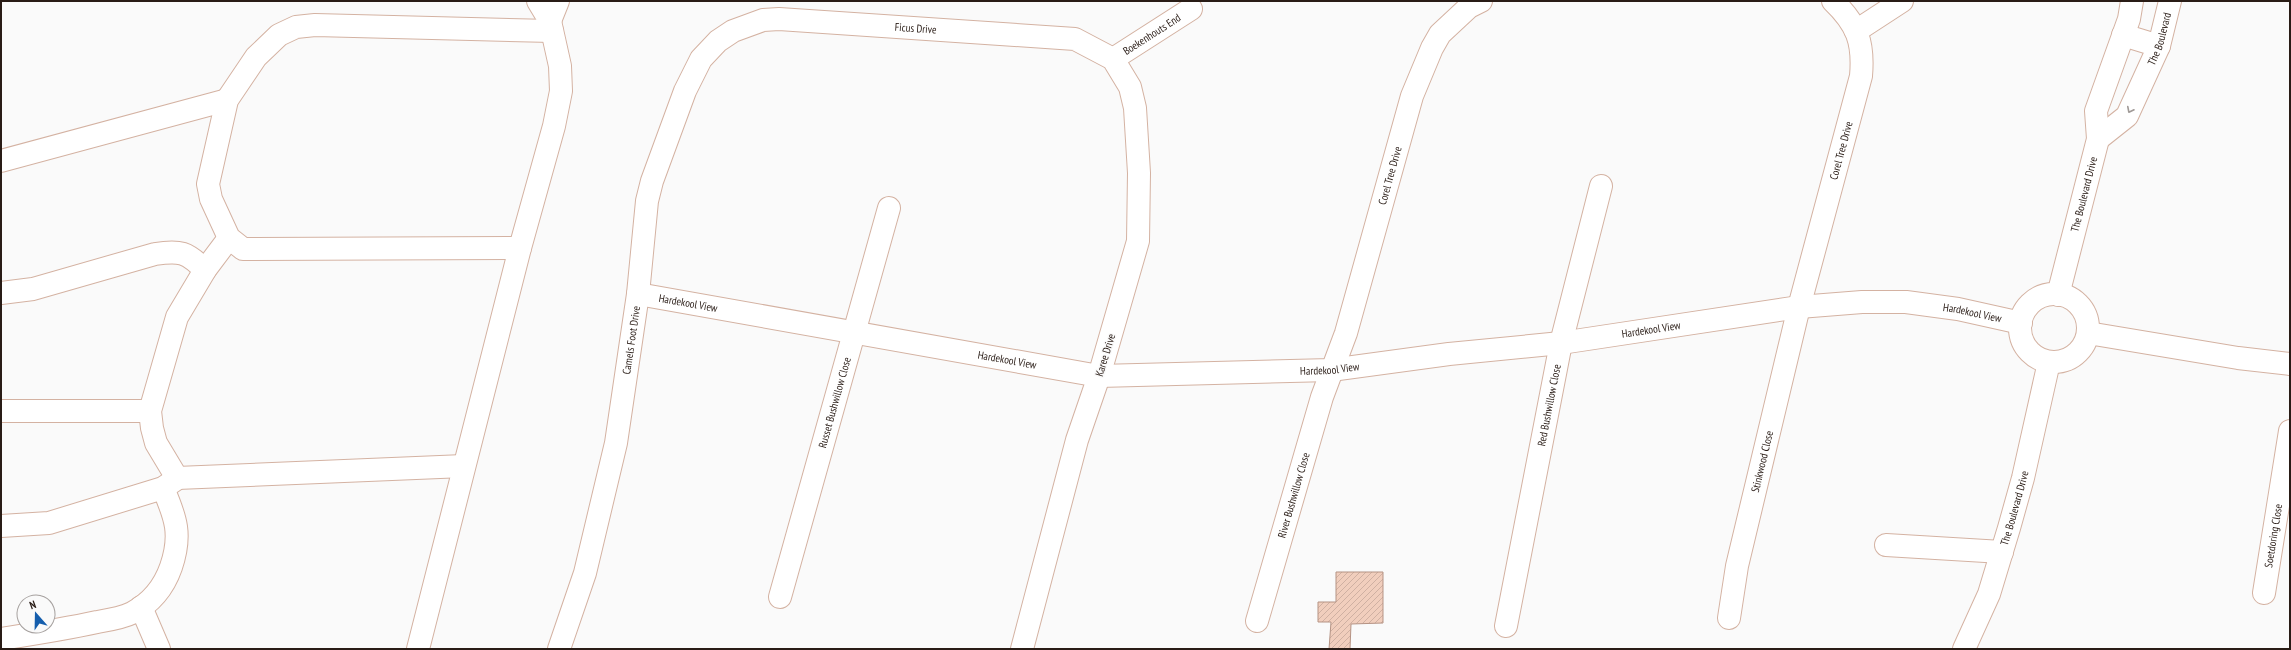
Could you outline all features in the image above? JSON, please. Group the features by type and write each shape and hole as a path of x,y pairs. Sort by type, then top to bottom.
{"street":[{"path":"418,649 520,248 554,126 561,91 560,66 551,26 538,1"},
{"path":"551,26 558,1"},
{"name":"Corel Tree Drive","path":"1332,370 1346,333 1415,89 1432,48 1440,34 1469,7 1481,1"},
{"name":"Corel Tree Drive","path":"1800,306 1861,76 1863,58 1861,43 1848,15 1833,1"},
{"path":"1856,31 1902,1"},
{"path":"2132,1 2129,19 2123,35 2159,46"},
{"name":"The Boulevard","path":"2098,140 2127,116 2159,46 2170,1"},
{"name":"Boekenhouts End","path":"1113,59 1191,9"},
{"name":"Ficus Drive","path":"718,41 733,31 748,24 779,19 1075,39 1113,59"},
{"path":"520,248 254,250 238,247 229,238 211,199 208,184 227,100 256,57 265,47 286,31 296,27 315,25 551,26"},
{"name":"The Boulevard Drive","path":"2058,295 2098,140 2096,112 2123,35"},
{"name":"Camels Foot Drive","path":"559,649 585,573 616,443 638,294 645,213 652,181 685,91 701,59 718,41"},
{"name":"Karee Drive","path":"1022,649 1077,440 1099,376 1135,256 1139,226 1135,108 1130,87 1113,59"},
{"path":"1,161 227,100"},
{"name":"Red Bushwillow Close","path":"1506,626 1561,343 1601,186"},
{"name":"Russet Bushwillow Close","path":"780,597 853,332 889,208"},
{"path":"1,640 67,629 118,618 141,607 161,588 176,552 177,525 170,483 156,443 150,411 177,317 205,270 229,238"},
{"path":"1,293 33,289 155,254 173,251 185,254 205,270"},
{"name":"Hardekool View","path":"638,294 1099,376 1332,370 1449,354 1561,343 1800,306 1862,302 1906,302 1958,309 2021,322"},
{"path":"2047,295 2058,295 2073,300 2084,312 2088,323 2088,334 2078,353 2069,359 2049,362 2036,357 2028,349 2022,340 2021,322 2028,307 2036,300 2047,295"},
{"name":"Stinkwood Close","path":"1729,618 1737,566 1800,306"},
{"path":"2088,334 2238,358 2290,364"},
{"name":"The Boulevard Drive","path":"1964,649 1989,594 2002,552 2023,478 2049,362"},
{"name":"River Bushwillow Close","path":"1258,621 1322,397 1332,370"},
{"path":"1,411 150,411"},
{"name":"Soetdoring Close","path":"2264,593 2290,430"},
{"path":"1,526 49,523 170,483 464,466"},
{"path":"1886,545 2002,552"},
{"path":"141,607 159,649"}],"building":[{"path":"1336,572 1383,572 1383,623 1351,624 1350,649 1329,649 1331,622 1318,622 1318,602 1336,602"}]}
